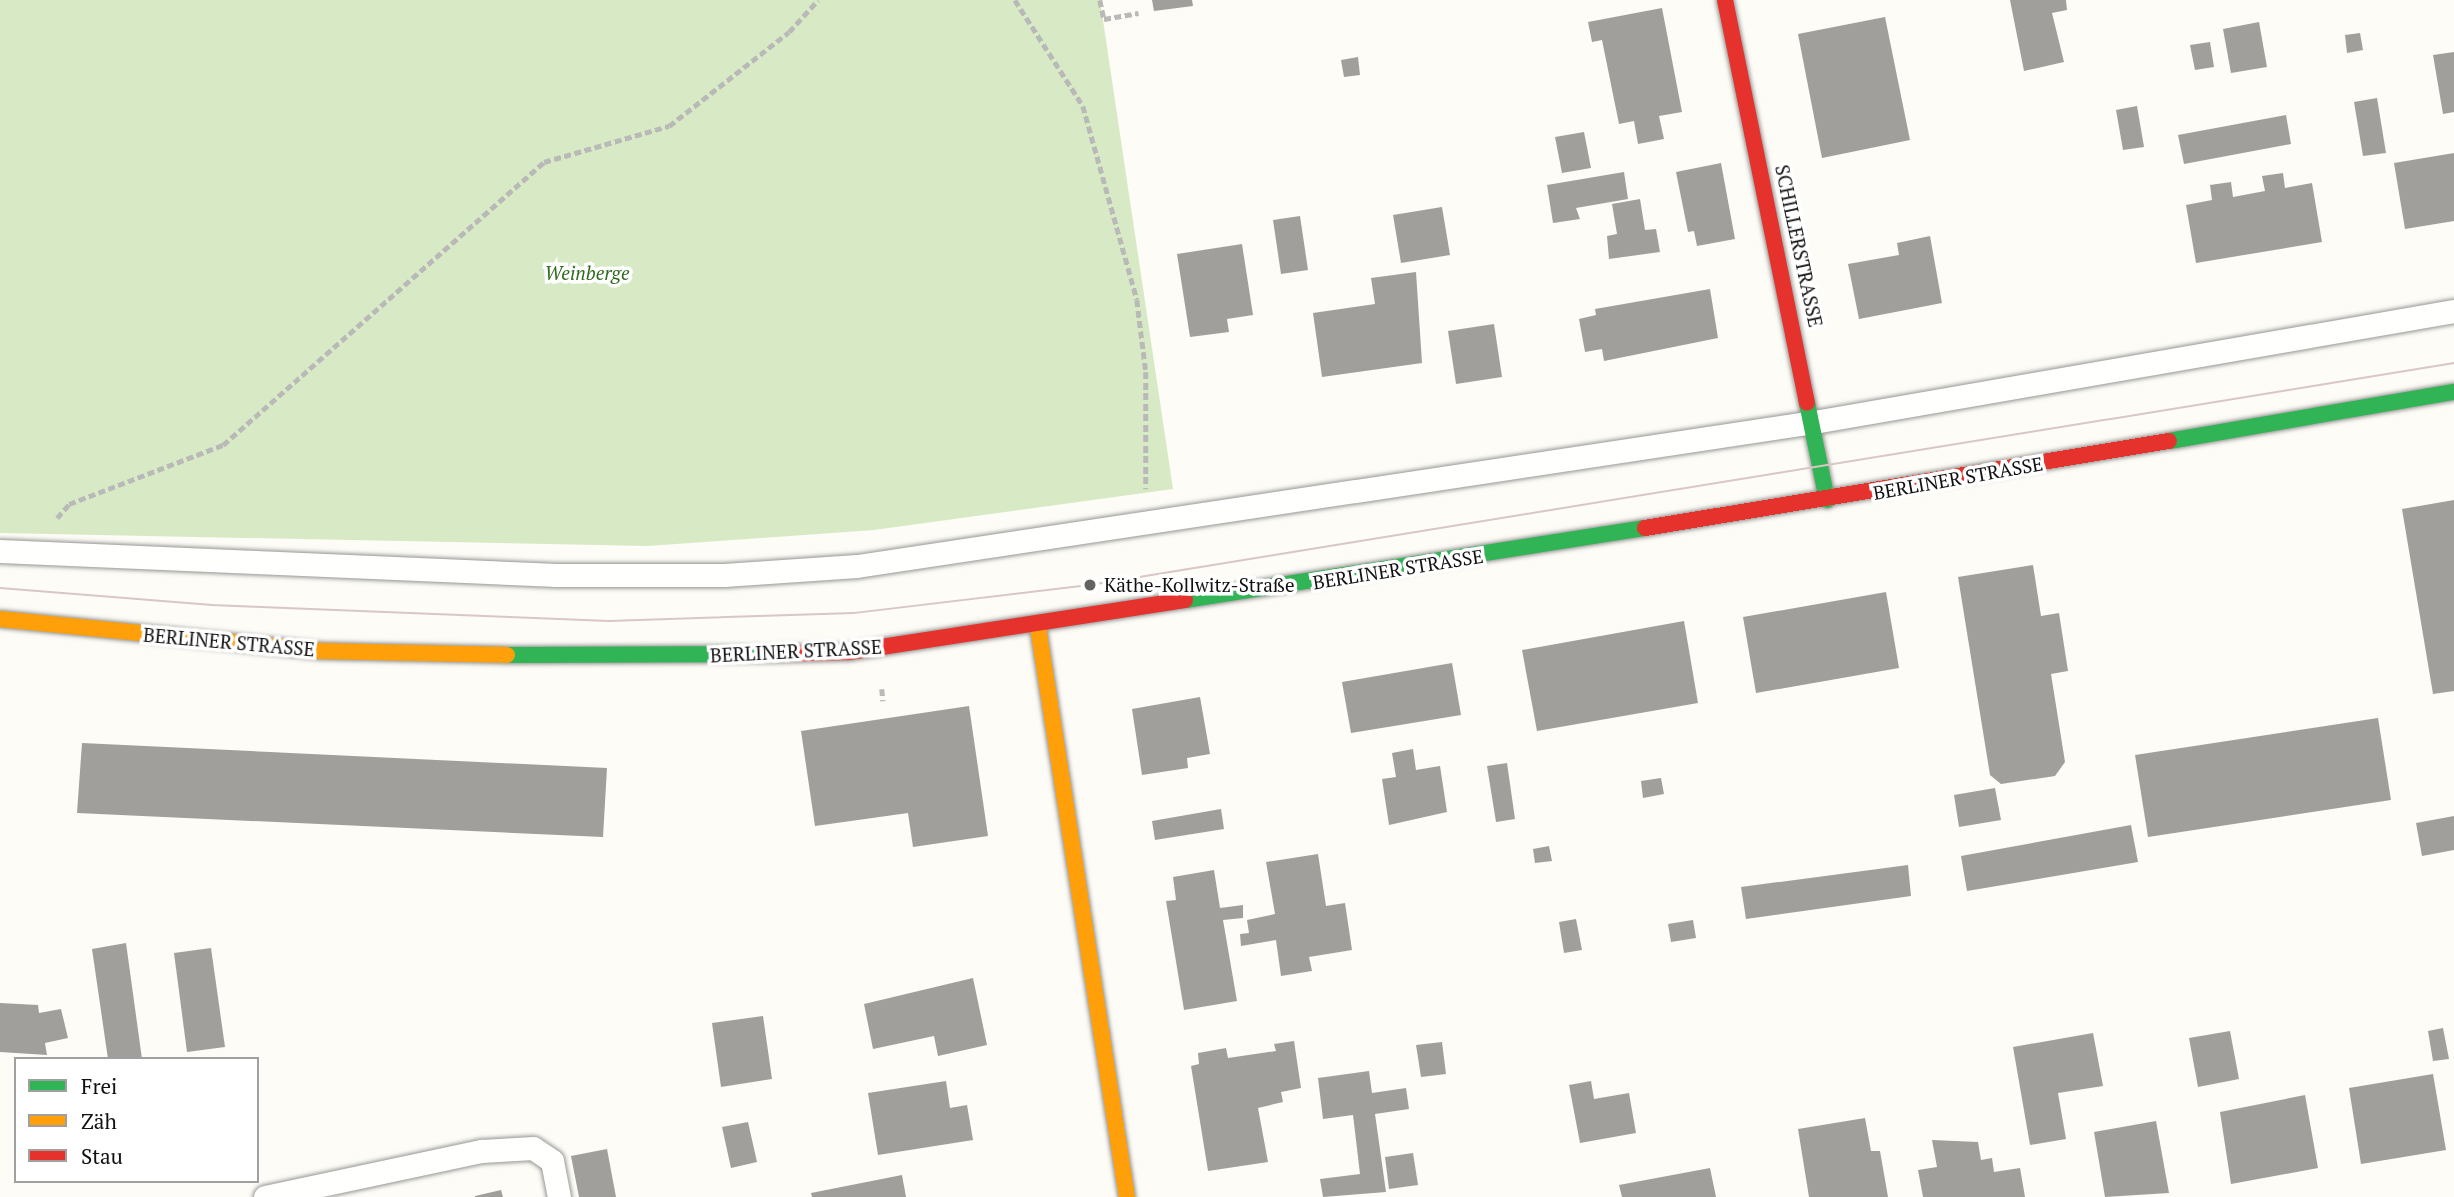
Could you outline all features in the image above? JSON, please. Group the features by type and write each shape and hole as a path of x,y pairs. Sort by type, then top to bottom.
{"street":[{"name":"SCHILLERSTRASSE","path":"1725,0 1814,422 1827,500"},
{"name":"BERLINER STRASSE","path":"0,619 321,651 635,657 849,652 1038,627 1827,500 2454,392"},
{"path":"1038,627 1127,1197"}],"lane":[{"path":"0,551 26,555 348,569 724,575 857,566 1814,422 2454,311"},
{"path":"265,1197 482,1151 533,1148 552,1161 559,1197"}],"path":[{"path":"26,555 69,504 223,445 544,162 669,125 789,32 818,0"},
{"path":"1015,0 1083,106 1137,300 1146,372 1147,522"},
{"path":"1100,0 1104,19 1138,13"}],"green space":[{"name":"Weinberge","path":"0,0 1100,0 1173,489 874,530 648,546 0,533"}],"building":[{"path":"1152,0 1192,0 1193,6 1154,11"},
{"path":"2010,0 2066,0 2067,10 2052,13 2064,62 2024,71"},
{"path":"1662,8 1682,112 1659,116 1664,139 1638,144 1634,121 1619,124 1602,40 1592,42 1588,22"},
{"path":"1885,17 1910,140 1822,158 1798,34"},
{"path":"2259,22 2267,67 2231,73 2223,29"},
{"path":"2360,33 2363,50 2347,53 2345,35"},
{"path":"2210,42 2214,67 2195,70 2190,45"},
{"path":"2454,52 2454,112 2443,114 2433,55"},
{"path":"1358,57 1360,75 1344,77 1341,60"},
{"path":"2377,98 2386,153 2363,156 2354,102"},
{"path":"2137,106 2144,147 2123,150 2116,110"},
{"path":"2286,115 2291,144 2184,164 2178,135"},
{"path":"1584,132 1591,168 1562,173 1555,137"},
{"path":"2454,153 2454,221 2405,229 2394,163"},
{"path":"1721,163 1735,239 1697,246 1694,231 1688,232 1676,172"},
{"path":"1624,172 1628,199 1576,208 1580,219 1553,223 1547,185"},
{"path":"2283,173 2285,188 2312,183 2322,242 2196,263 2186,205 2212,200 2210,185 2231,182 2233,197 2265,191 2262,176"},
{"path":"1640,199 1645,230 1656,229 1660,252 1609,259 1607,236 1617,234 1612,204"},
{"path":"1442,207 1450,255 1401,263 1393,215"},
{"path":"1300,216 1308,270 1281,274 1273,220"},
{"path":"1930,236 1942,303 1859,319 1848,264 1899,255 1897,243"},
{"path":"1242,244 1253,315 1227,319 1229,332 1190,337 1177,254"},
{"path":"1416,272 1422,363 1322,377 1313,313 1375,304 1371,278"},
{"path":"1710,289 1718,338 1604,361 1602,349 1585,352 1579,319 1596,315 1595,309"},
{"path":"1494,324 1502,377 1456,384 1448,331"},
{"path":"2454,500 2454,691 2433,694 2402,509"},
{"path":"2033,565 2041,616 2059,613 2068,671 2051,674 2065,762 2055,776 2001,784 1990,775 1958,577"},
{"path":"1886,592 1899,668 1756,693 1743,617"},
{"path":"1684,621 1698,703 1537,731 1522,650"},
{"path":"1452,663 1461,715 1351,733 1342,682"},
{"path":"1200,697 1210,754 1187,758 1188,768 1142,775 1132,709"},
{"path":"969,706 988,836 913,847 908,813 815,826 801,731"},
{"path":"2378,718 2391,800 2148,837 2135,755"},
{"path":"82,743 607,768 603,837 77,813"},
{"path":"1413,749 1416,770 1440,766 1447,812 1389,825 1382,779 1396,777 1392,753"},
{"path":"1507,763 1515,819 1496,822 1487,766"},
{"path":"1661,778 1664,794 1643,798 1641,781"},
{"path":"1995,788 2001,820 1959,827 1954,795"},
{"path":"1221,809 1224,829 1155,840 1152,821"},
{"path":"2454,816 2454,850 2422,856 2416,823"},
{"path":"2131,825 2138,862 1967,891 1961,856"},
{"path":"1549,846 1552,861 1535,863 1533,849"},
{"path":"1318,854 1326,906 1345,903 1352,950 1309,957 1312,971 1281,976 1276,940 1241,946 1240,934 1249,933 1247,920 1275,914 1266,862"},
{"path":"1908,865 1911,896 1746,919 1741,887"},
{"path":"1214,870 1220,908 1243,905 1243,918 1223,920 1237,1001 1184,1010 1166,901 1176,900 1173,877"},
{"path":"1576,919 1582,950 1564,953 1559,922"},
{"path":"1693,920 1696,938 1671,942 1668,924"},
{"path":"126,943 142,1057 108,1057 92,949"},
{"path":"211,948 225,1047 187,1052 174,953"},
{"path":"973,978 987,1045 938,1056 934,1036 873,1049 864,1004"},
{"path":"0,1003 38,1005 39,1013 61,1009 68,1038 45,1043 47,1055 0,1052"},
{"path":"763,1016 772,1079 721,1087 712,1023"},
{"path":"2443,1028 2449,1059 2433,1061 2428,1031"},
{"path":"2230,1031 2239,1079 2198,1087 2189,1038"},
{"path":"2093,1033 2103,1086 2058,1093 2066,1139 2030,1145 2013,1047"},
{"path":"1294,1041 1301,1088 1281,1092 1283,1102 1258,1108 1268,1162 1208,1171 1191,1066 1199,1064 1198,1053 1226,1048 1228,1058 1276,1051 1274,1044"},
{"path":"1442,1042 1446,1074 1421,1077 1416,1045"},
{"path":"1369,1071 1372,1093 1406,1088 1409,1109 1375,1114 1386,1192 1323,1197 1320,1179 1360,1174 1353,1115 1323,1119 1318,1078"},
{"path":"2433,1074 2446,1150 2361,1164 2349,1088"},
{"path":"946,1081 950,1108 967,1105 973,1140 878,1155 868,1093"},
{"path":"1591,1081 1594,1099 1629,1093 1636,1133 1580,1143 1569,1085"},
{"path":"2305,1095 2318,1168 2231,1184 2220,1112"},
{"path":"1865,1118 1871,1151 1880,1151 1888,1197 1809,1197 1798,1129"},
{"path":"2156,1121 2169,1193 2105,1197 2094,1132"},
{"path":"748,1122 757,1162 731,1168 722,1127"},
{"path":"1932,1140 1978,1142 1981,1160 1992,1158 1994,1172 2020,1168 2025,1197 1923,1197 1918,1170 1937,1167"},
{"path":"607,1149 616,1197 579,1197 571,1156"},
{"path":"1413,1153 1418,1185 1389,1189 1385,1157"},
{"path":"1710,1168 1716,1197 1622,1197 1619,1185"},
{"path":"902,1175 906,1197 812,1197 811,1193"},
{"path":"501,1190 503,1197 475,1197 475,1196"}],"tram line":[{"path":"0,588 211,605 609,621 854,613 1090,585 2454,363"}],"traffic: fast":[{"path":"2169,441 2454,392"},
{"path":"1807,403 1827,500"},
{"path":"1185,600 1645,528"},
{"path":"507,655 772,654"}],"traffic: slow":[{"path":"0,619 321,651 507,655"},
{"path":"1038,627 1127,1197"}],"traffic: jam":[{"path":"1725,0 1807,403"},
{"path":"1645,528 2169,441"},
{"path":"772,654 849,652 1185,600"}],"place":[{"name":"Käthe-Kollwitz-Straße","path":"1090,585"}]}
